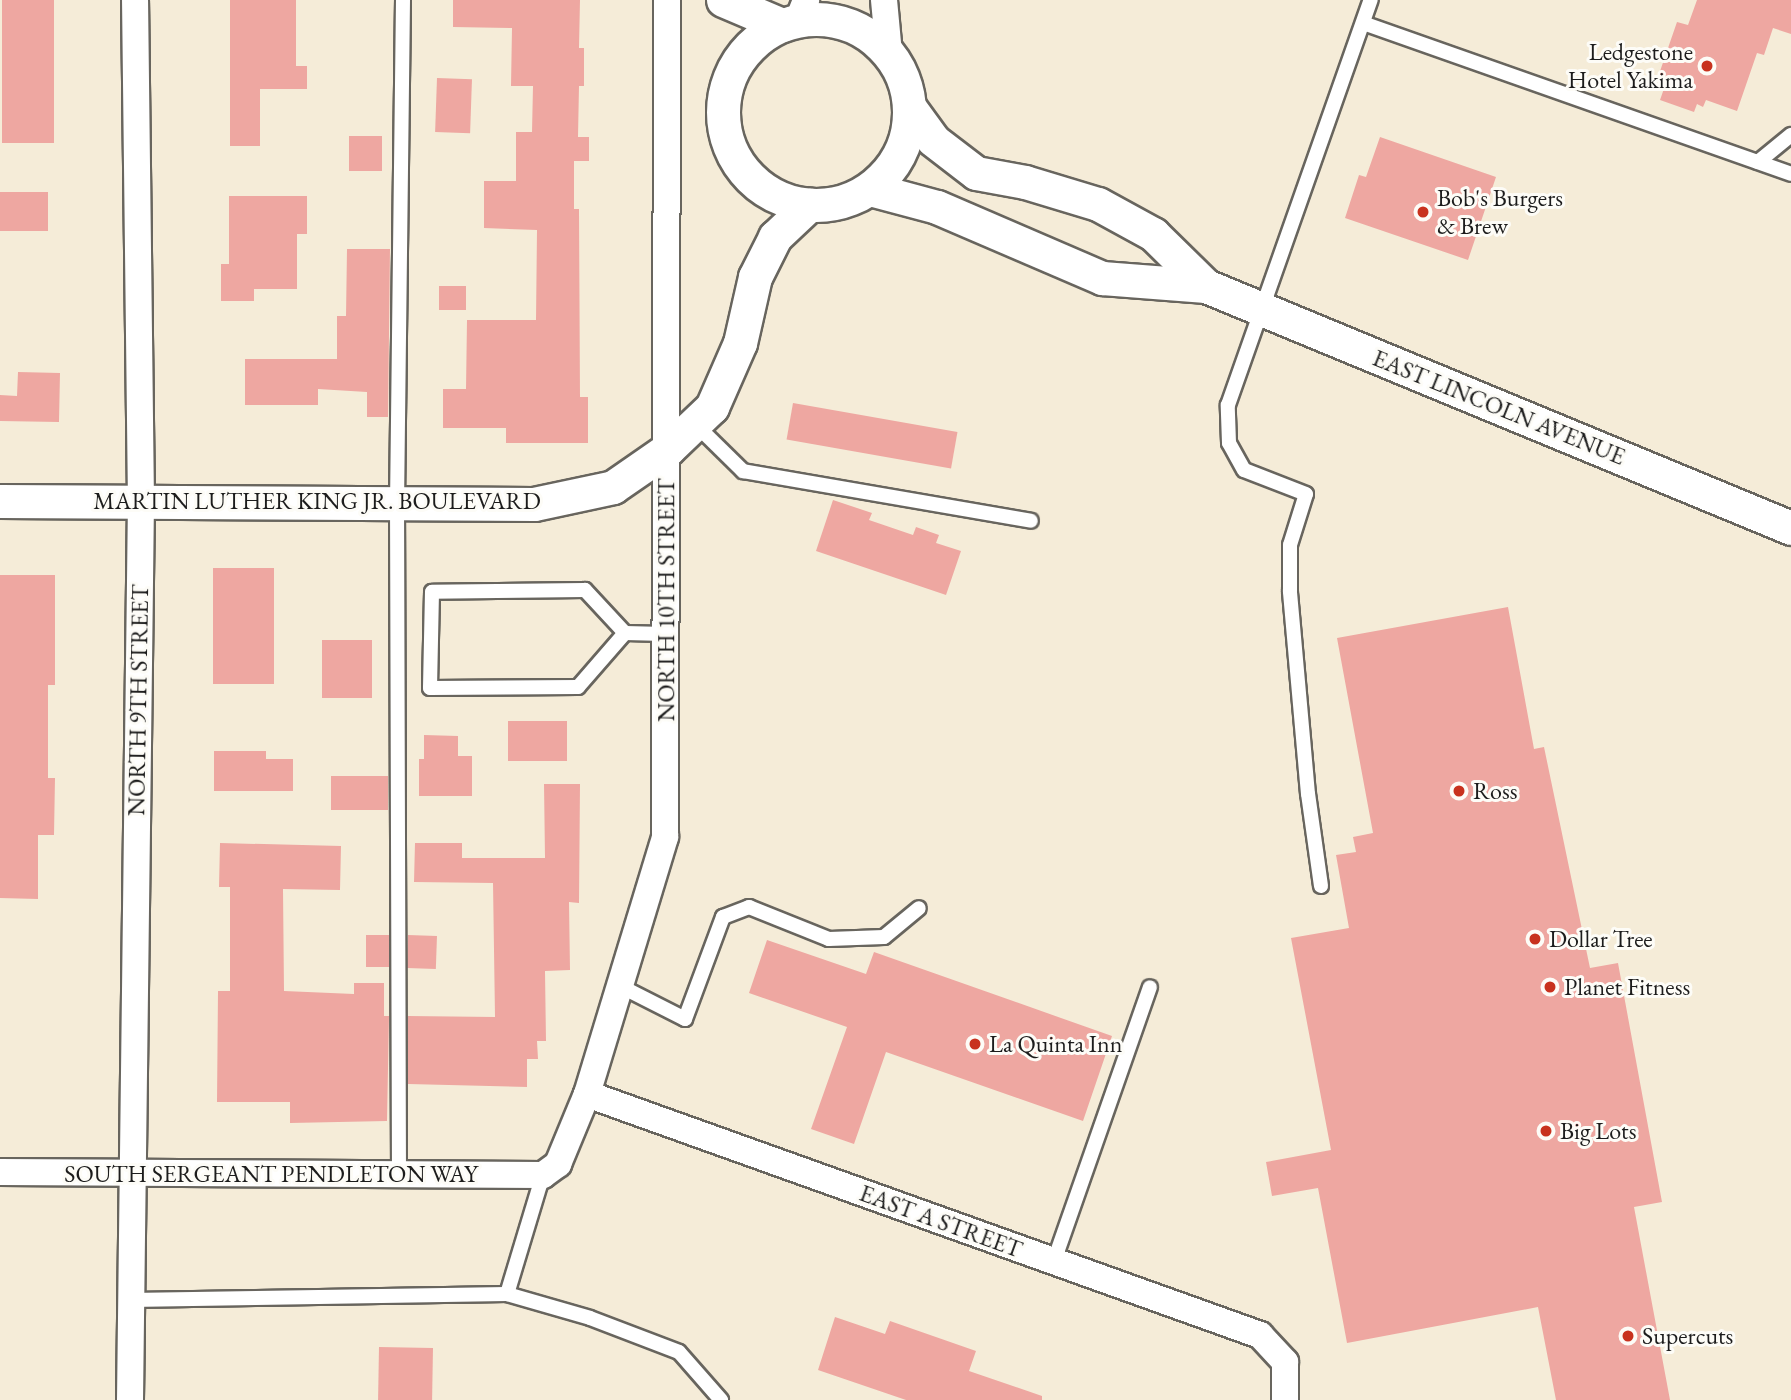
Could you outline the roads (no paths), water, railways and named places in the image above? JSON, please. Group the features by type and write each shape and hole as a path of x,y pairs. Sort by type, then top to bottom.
{"street":[{"name":"NORTH 9TH STREET","path":"130,1400 141,503 135,0"},
{"name":"NORTH 10TH STREET","path":"543,1175 558,1164 587,1094 665,837 667,0"},
{"path":"723,0 849,24 871,36 890,54 904,79 910,108 906,139 892,167 870,189 841,202 810,205 779,198 753,180 734,156 724,126 724,95 735,65 755,41 795,15"},
{"path":"884,0 890,54"},
{"name":"EAST LINCOLN AVENUE","path":"910,108 933,140 976,173 1025,182 1098,204 1153,234 1206,286"},
{"name":"EAST LINCOLN AVENUE","path":"870,189 937,207 1102,278 1206,286 1791,528"},
{"name":"MARTIN LUTHER KING JR. BOULEVARD","path":"0,501 534,504 613,487 668,449 712,407 740,343 755,277 775,237 810,205"},
{"name":"EAST A STREET","path":"587,1094 1260,1335 1285,1362 1285,1400"},
{"name":"SOUTH SERGEANT PENDLETON WAY","path":"0,1172 131,1175 543,1175"}],"lane":[{"path":"399,1175 397,505 403,0"},
{"path":"1321,886 1308,794 1290,591 1290,545 1306,494 1244,470 1229,443 1228,405 1370,0"},
{"path":"1363,23 1791,174"},
{"path":"1758,162 1791,135"},
{"path":"694,423 743,471 1031,521"},
{"path":"625,633 578,687 430,688 432,592 585,590 625,633 666,634"},
{"path":"620,986 685,1018 723,917 749,907 829,939 884,937 919,908"},
{"path":"1054,1261 1150,987"},
{"path":"507,1294 543,1175"},
{"path":"130,1300 507,1294 590,1318 678,1352 721,1400"}],"place":[{"name":"Ledgestone Hotel Yakima","path":"1707,66"},
{"name":"Bob's Burgers & Brew","path":"1423,212"},
{"name":"Ross","path":"1459,791"},
{"name":"Dollar Tree","path":"1535,939"},
{"name":"Planet Fitness","path":"1550,987"},
{"name":"La Quinta Inn","path":"975,1044"},
{"name":"Big Lots","path":"1546,1131"},
{"name":"Supercuts","path":"1628,1336"}]}
